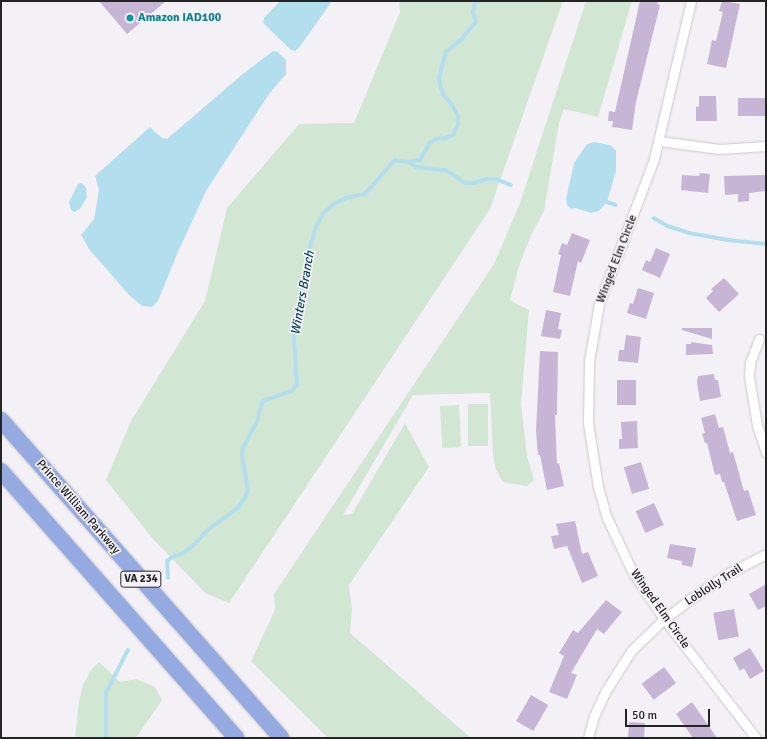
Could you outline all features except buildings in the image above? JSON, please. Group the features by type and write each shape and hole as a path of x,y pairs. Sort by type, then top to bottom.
{"highway":[{"name":"Prince William Parkway","path":"1,420 281,738"},
{"name":"VA 234","path":"1,471 236,738"}],"street":[{"name":"Winged Elm Circle","path":"691,1 659,141 636,210 608,277 599,304 593,333 588,385 588,423 592,455 607,518 633,573 664,619 756,738"},
{"path":"659,141 719,149 766,146"},
{"path":"759,339 750,362 748,377 757,425 766,453"},
{"name":"Loblolly Trail","path":"588,738 594,716 615,673 630,651 664,619 725,575 766,554"}],"green space":[{"path":"399,1 563,1 490,209 229,603 205,593 153,539 106,480 131,421 205,301 227,208 299,124 354,123 400,12"},
{"path":"586,1 632,1 598,117 564,109 559,123 544,211 532,233 520,263 510,300 529,310 521,404 527,456 534,480 527,486 503,482 496,470 493,455 490,393 413,395 343,515 352,514 405,423 429,467 349,585 352,610 350,633 471,738 328,738 251,661 275,610 274,594 494,264 520,203"},
{"path":"468,404 488,404 488,446 468,446"},
{"path":"459,405 461,447 442,448 440,406"},
{"path":"99,662 120,682 136,679 155,687 162,700 136,738 75,738 79,701 83,685 91,670"}],"water":[{"path":"280,1 332,1 299,48 295,51 291,50 263,23 264,18"},
{"path":"273,51 278,52 286,60 286,74 269,94 206,191 178,252 158,301 152,307 142,306 129,295 89,249 81,235 94,219 99,190 95,176 150,127 162,138 167,139 244,73"},
{"path":"594,142 610,145 616,150 616,171 607,202 599,211 591,213 576,208 571,209 567,205 566,199 574,163 587,144"},
{"path":"82,183 86,188 87,197 80,209 74,212 71,210 69,202 78,184"}],"waterway":[{"name":"Winters Branch","path":"168,578 167,561 174,556 184,553 193,546 209,529 238,508 245,498 248,490 242,456 243,448 258,420 263,401 292,391 297,385 294,338 297,318 308,255 316,227 323,214 334,204 346,198 365,194 395,160 407,162 420,160 430,143 436,139 453,135 458,125 458,116 452,105 444,96 439,78 446,52 462,39 476,22 473,12 475,4 479,1"},
{"path":"410,163 416,167 446,170 465,183 474,183 486,179 496,179 511,185"},
{"path":"607,202 616,205"},
{"path":"654,218 668,226 689,233 728,240 766,244"},
{"name":"Winters Branch","path":"106,738 106,693 128,650"}],"place":[{"name":"Amazon IAD100","path":"130,18"}]}
